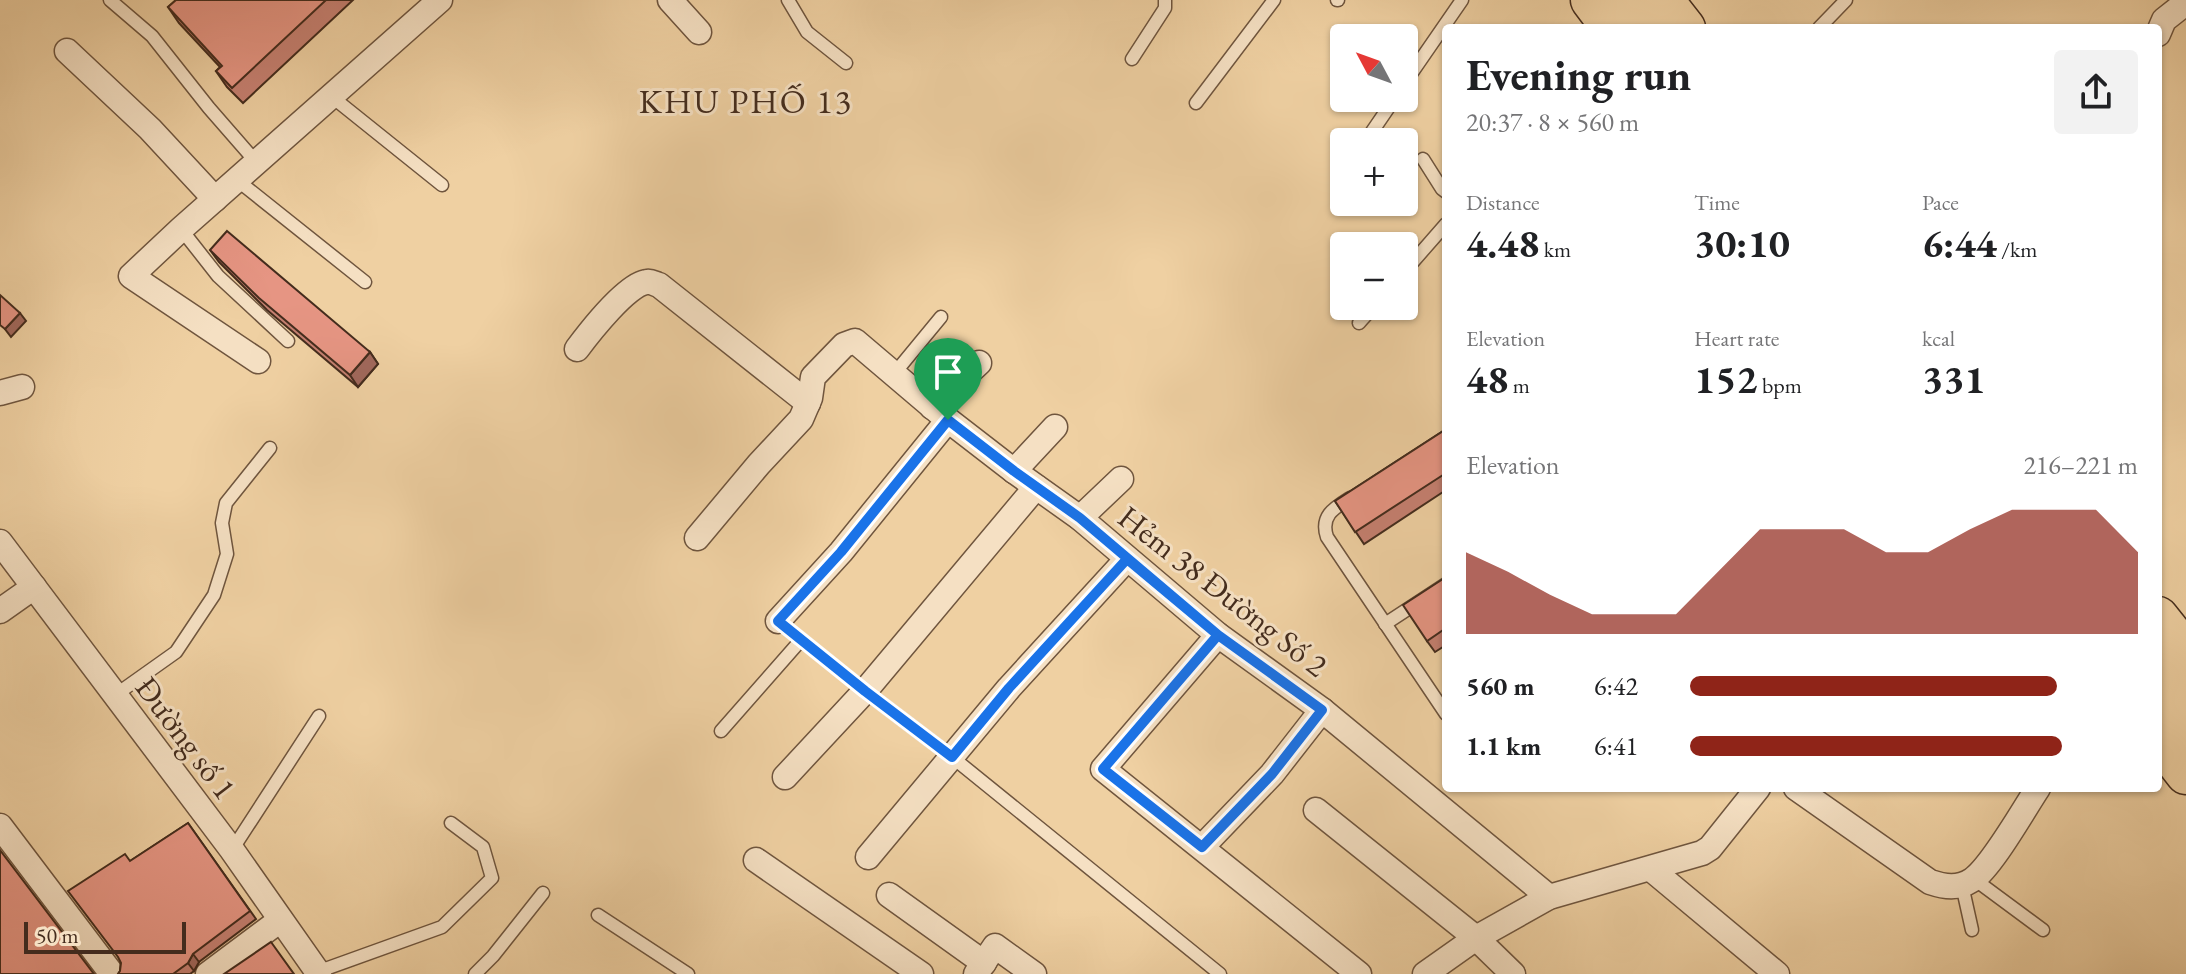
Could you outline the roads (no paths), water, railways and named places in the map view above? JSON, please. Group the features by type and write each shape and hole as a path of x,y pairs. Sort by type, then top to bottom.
{"highway":[{"path":"1591,0 1609,24"},
{"path":"1623,0 1641,24"},
{"path":"1663,0 1682,24"},
{"path":"1689,0 1707,24"},
{"path":"2162,622 2186,652"},
{"path":"2162,656 2186,689"},
{"path":"2162,709 2186,741"},
{"path":"2162,743 2186,774"}],"street":[{"path":"258,361 131,276 440,0"},
{"path":"670,0 699,32"},
{"path":"2162,25 2184,4"},
{"path":"67,51 150,129 215,199"},
{"path":"577,349 620,300 643,282 650,281 808,403 801,419 697,538"},
{"name":"Hẻm 38 Đường Số 2","path":"808,403 813,377 844,345 855,341 940,414 1080,518 1218,635 1322,710 1549,897"},
{"path":"778,621 841,552 979,363"},
{"path":"1014,471 1055,427"},
{"path":"1080,518 1121,479"},
{"path":"785,777 865,691 1036,487"},
{"name":"Đường số 1","path":"0,542 232,850 318,973"},
{"path":"868,857 1009,688 1127,559"},
{"path":"0,611 34,587"},
{"path":"1218,635 1103,769 1359,974"},
{"path":"1202,847 1272,774 1322,710"},
{"path":"1425,974 1476,938 1549,897 1702,853 1710,848 1755,792"},
{"path":"1802,792 1930,882 1946,887 1968,882 1987,864 2035,792"},
{"path":"1316,810 1476,938 1513,974"},
{"path":"0,826 112,974"},
{"path":"756,860 921,974"},
{"path":"1651,869 1777,974"},
{"path":"889,895 980,968 995,946 1034,974"},
{"path":"208,974 279,921"}],"lane":[{"path":"110,0 152,36 257,163"},
{"path":"788,0 807,32 846,63"},
{"path":"1132,59 1165,8 1165,0"},
{"path":"1196,103 1274,0"},
{"path":"1445,24 1462,0"},
{"path":"1823,24 1846,0"},
{"path":"1418,64 1442,29"},
{"path":"331,96 442,185"},
{"path":"1423,159 1442,189"},
{"path":"237,180 365,282"},
{"path":"181,229 218,276 288,341"},
{"path":"1418,256 1442,229"},
{"path":"894,374 941,317"},
{"path":"1359,323 1362,320"},
{"path":"114,696 176,652 214,595 227,554 222,523 226,503 270,448"},
{"path":"1358,492 1329,513 1325,530 1442,708"},
{"path":"1385,624 1442,587"},
{"path":"778,621 1220,974"},
{"path":"721,731 801,640"},
{"path":"232,850 319,716"},
{"path":"318,973 442,927 492,878 483,847 451,823"},
{"path":"1968,882 1972,930"},
{"path":"1968,882 2043,930"},
{"path":"475,974 543,893"},
{"path":"598,915 688,974"}],"district":[{"name":"KHU PHỐ 13","path":"746,101"}]}
